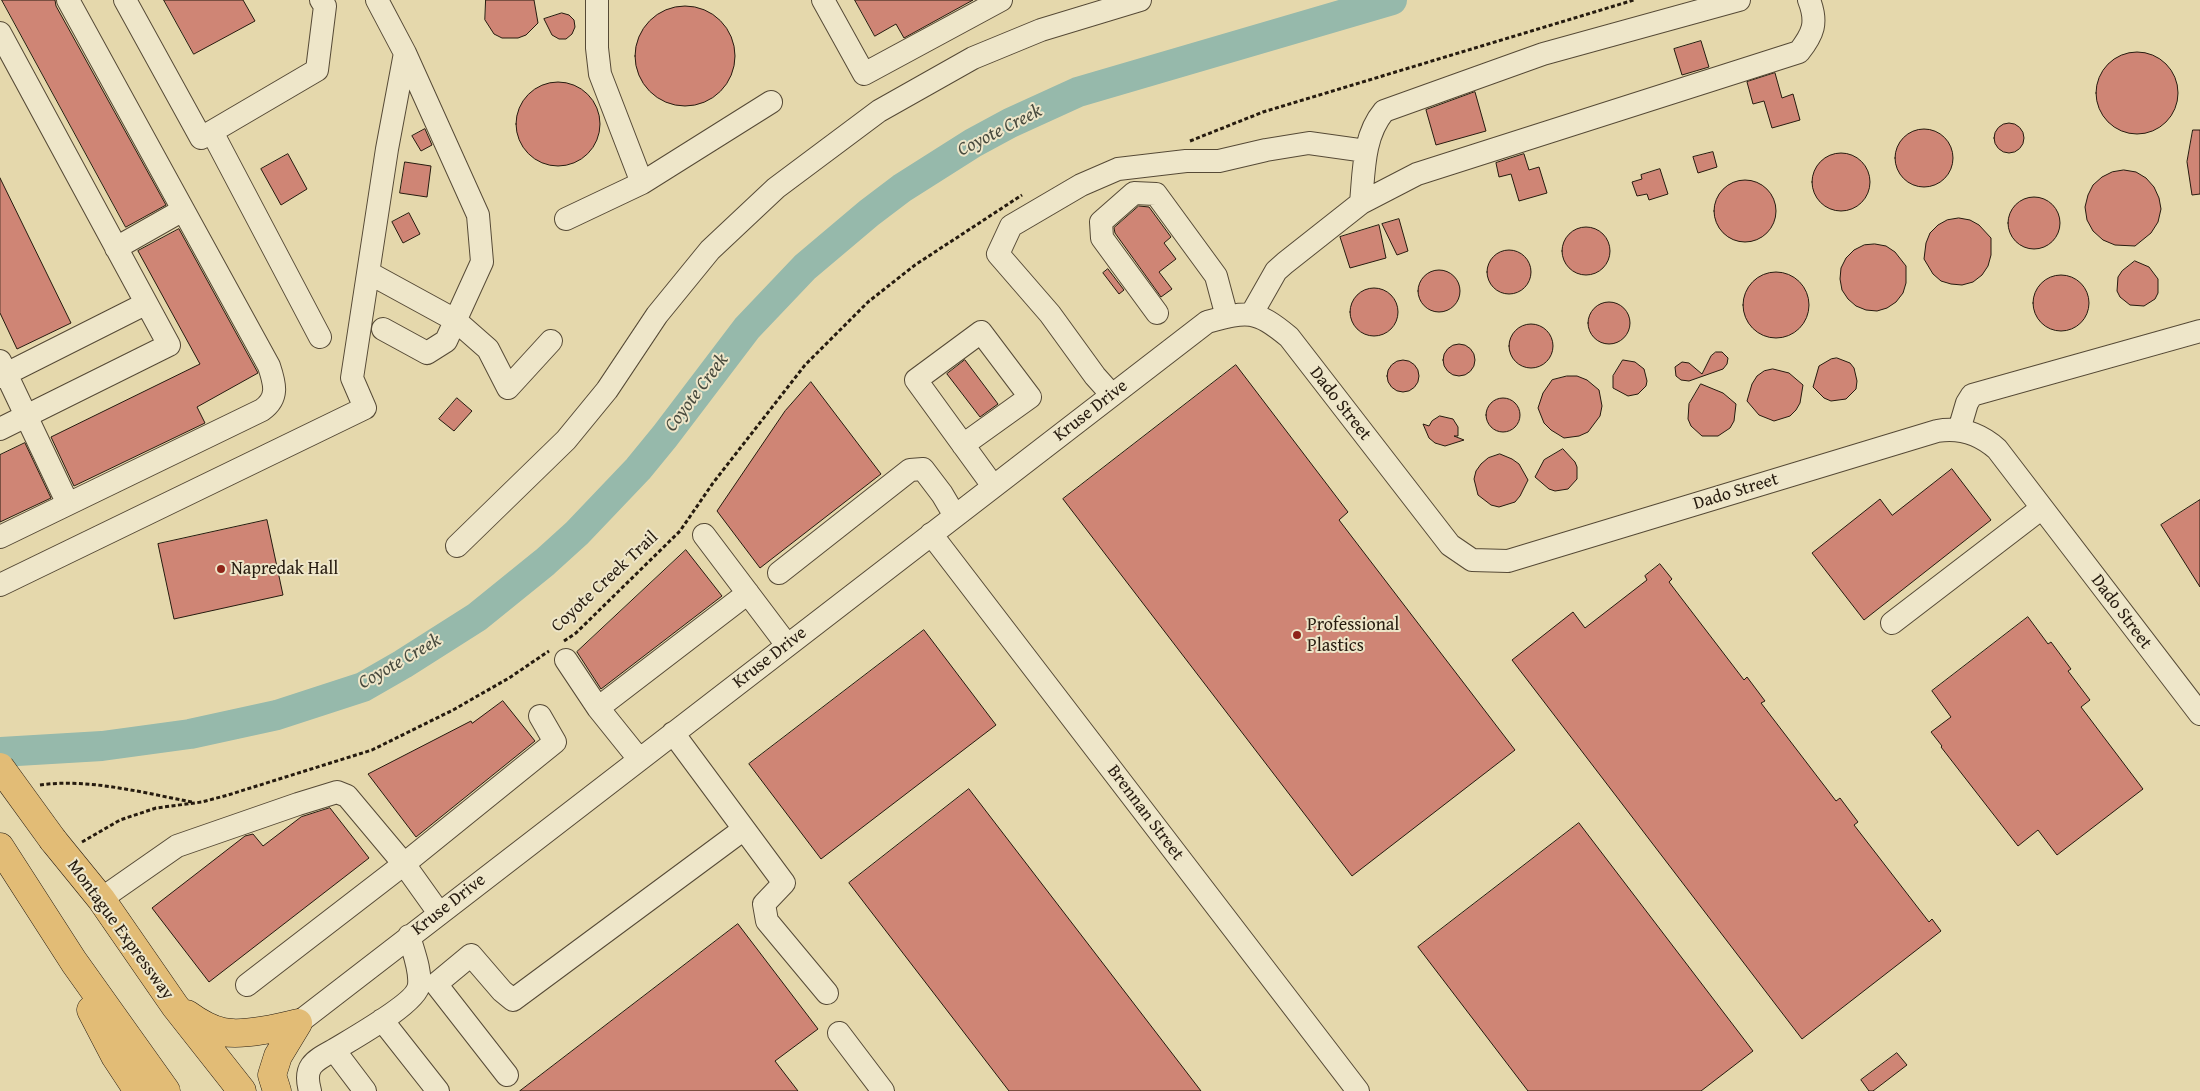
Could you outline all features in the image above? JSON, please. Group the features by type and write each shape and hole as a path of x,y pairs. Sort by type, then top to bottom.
{"highway":[{"name":"Montague Expressway","path":"0,767 100,899 176,1006 242,1091"},
{"path":"0,847 74,962 166,1091"},
{"path":"74,962 89,1007 115,1056 138,1091"},
{"path":"176,1006 202,1025 223,1032 246,1032 298,1023"},
{"path":"277,1091 272,1075 278,1056 298,1023"}],"street":[{"path":"0,537 262,410 270,404 274,397 274,380 268,366 68,0"},
{"path":"124,0 200,138 317,70 325,6 322,0"},
{"path":"377,0 405,53 478,215 482,262 446,341 426,353 383,329"},
{"path":"597,0 597,48 600,74 642,183"},
{"path":"823,0 864,74 1001,0"},
{"path":"457,546 566,440 607,390 657,315 710,250 776,188 879,111 973,58 1041,30 1140,0"},
{"path":"1360,203 1369,136 1376,121 1384,111 1544,54 1739,0"},
{"path":"1251,315 1276,271 1360,203 1417,174 1799,52 1811,36 1813,26 1809,0"},
{"path":"0,33 169,346 0,429"},
{"path":"0,586 364,408 352,378 387,149 405,53"},
{"path":"566,219 642,183 771,102"},
{"path":"212,132 320,337"},
{"path":"1112,395 1095,376 1050,314 998,254 1011,226 1081,185 1118,169 1186,161 1219,161 1266,150 1309,143 1366,152"},
{"path":"1157,313 1102,238 1101,222 1134,193 1156,194 1216,276 1227,317"},
{"path":"116,248 183,210"},
{"path":"369,274 455,320 488,349 508,388 551,341"},
{"path":"68,504 2,370 146,304"},
{"name":"Kruse Drive","path":"298,1023 1207,322 1240,314 1251,315"},
{"name":"Dado Street","path":"1251,315 1268,320 1289,337 1450,545 1472,560 1508,561 1936,431 1959,430 1979,436 1997,449 2200,714"},
{"path":"1959,430 1967,403 1972,395 2200,331"},
{"path":"962,445 1030,397 981,332 916,380 962,445 994,486"},
{"path":"779,573 910,470 922,469 942,494 955,516"},
{"path":"1892,623 2042,508"},
{"name":"Brennan Street","path":"931,534 1358,1091"},
{"path":"704,535 787,645"},
{"path":"598,708 748,593"},
{"path":"559,652 598,708 639,759"},
{"path":"248,985 404,864 555,742 540,716"},
{"path":"673,733 784,883 764,904 767,920 827,994"},
{"path":"100,899 177,846 338,792 348,796 404,864 439,913"},
{"path":"507,1075 436,984 471,955 502,991 513,1000 744,828"},
{"path":"310,1091 307,1073 314,1061 382,1020 410,1000 419,987 417,967 409,936"},
{"path":"382,1020 438,1091"},
{"path":"838,1033 883,1091"},
{"path":"334,1050 365,1091"}],"path":[{"path":"1188,141 1263,112 1634,0"},
{"name":"Coyote Creek Trail","path":"58,846 120,820 156,808 195,803 253,788 372,750 453,710 559,652 680,531 713,483 805,366 868,302 915,265"},
{"name":"Coyote Creek Trail","path":"38,785 56,782 128,789 195,803"}],"building":[{"path":"2,0 55,0 56,6 166,205 126,227"},
{"path":"164,0 243,0 255,21 194,54"},
{"path":"486,0 534,0 538,23 526,35 518,38 502,38 494,34 485,20"},
{"path":"855,0 973,0 904,38 896,24 875,36"},
{"path":"685,6 704,10 721,20 731,37 735,56 731,75 721,92 704,102 685,106 666,102 649,92 639,75 635,56 639,37 649,20 666,10"},
{"path":"562,13 569,15 574,20 575,27 572,34 566,39 559,39 552,35 544,19"},
{"path":"1701,41 1709,67 1682,75 1674,49"},
{"path":"2129,52 2145,52 2160,59 2171,70 2178,85 2175,109 2166,122 2145,134 2129,134 2114,127 2103,116 2096,101 2096,85 2103,70 2114,59"},
{"path":"1775,73 1782,98 1793,94 1800,120 1772,128 1764,101 1753,104 1747,82"},
{"path":"558,82 574,85 588,94 597,108 600,124 597,140 588,154 574,163 558,166 542,163 528,154 519,140 516,124 519,108 528,94 542,85"},
{"path":"1475,92 1486,131 1436,145 1426,110"},
{"path":"2009,123 2015,124 2023,132 2023,144 2015,152 2009,153 2003,152 1995,144 1994,138 1995,132 2003,124"},
{"path":"425,129 432,145 421,151 412,136"},
{"path":"1924,129 1940,134 1948,142 1953,158 1948,174 1940,182 1924,187 1908,182 1900,174 1895,158 1900,142 1908,134"},
{"path":"2193,130 2200,130 2200,194 2192,195 2187,162"},
{"path":"1713,152 1717,167 1698,173 1693,157"},
{"path":"1841,153 1857,158 1865,166 1870,182 1865,198 1857,206 1841,211 1825,206 1817,198 1812,182 1817,166 1825,158"},
{"path":"288,154 307,189 281,205 261,169"},
{"path":"1524,154 1529,170 1539,167 1547,193 1519,201 1511,174 1499,177 1496,163"},
{"path":"405,162 431,166 427,197 400,193"},
{"path":"1660,169 1668,194 1649,200 1647,194 1637,196 1632,182 1642,179 1641,175"},
{"path":"2124,170 2136,172 2146,178 2154,187 2161,209 2158,222 2151,233 2135,246 2115,245 2103,240 2093,231 2087,220 2085,207 2093,185 2102,177 2112,172"},
{"path":"0,178 71,323 17,349 0,313"},
{"path":"1745,180 1757,183 1767,189 1773,199 1776,211 1773,223 1767,233 1757,239 1745,242 1733,239 1723,233 1717,223 1714,211 1717,199 1723,189 1733,183"},
{"path":"2034,197 2048,201 2056,209 2060,223 2056,237 2048,245 2034,249 2020,245 2012,237 2008,223 2012,209 2020,201"},
{"path":"1139,206 1149,207 1171,237 1164,243 1176,259 1159,272 1172,289 1161,297 1115,233 1114,228"},
{"path":"409,213 420,234 403,243 392,222"},
{"path":"1959,218 1970,220 1979,225 1991,238 1991,255 1988,266 1982,275 1973,282 1962,285 1941,281 1933,274 1924,259 1926,243 1930,233 1947,220"},
{"path":"1399,219 1408,251 1397,255 1382,224"},
{"path":"1379,225 1386,258 1350,268 1340,237"},
{"path":"1586,227 1595,229 1603,234 1608,242 1610,251 1608,260 1603,268 1595,273 1586,275 1577,273 1569,268 1564,260 1562,251 1564,242 1569,234 1577,229"},
{"path":"179,229 258,373 197,407 205,423 74,486 51,437 200,364 138,251"},
{"path":"1864,245 1886,246 1895,252 1906,266 1906,283 1903,293 1896,302 1887,308 1877,311 1866,310 1856,306 1842,290 1840,279 1841,268 1846,258 1854,250"},
{"path":"1505,250 1513,250 1525,256 1531,272 1525,288 1513,294 1505,294 1493,288 1487,276 1487,268 1493,256"},
{"path":"2135,261 2149,267 2158,279 2158,293 2155,299 2144,306 2130,305 2120,297 2117,291 2118,277 2122,271"},
{"path":"1108,269 1124,290 1119,294 1103,273"},
{"path":"1443,270 1451,273 1457,279 1460,291 1457,303 1451,309 1435,312 1427,309 1421,303 1418,287 1421,279 1427,273"},
{"path":"1769,272 1783,272 1795,277 1804,286 1809,298 1807,318 1800,329 1783,338 1769,338 1757,333 1748,324 1743,312 1743,298 1748,286 1757,277"},
{"path":"2055,275 2067,275 2077,279 2085,287 2089,303 2085,319 2077,327 2067,331 2055,331 2045,327 2037,319 2033,309 2033,297 2037,287 2045,279"},
{"path":"1374,288 1383,290 1391,295 1396,303 1398,312 1396,321 1391,329 1383,334 1374,336 1365,334 1357,329 1352,321 1350,312 1352,303 1357,295 1365,290"},
{"path":"1613,302 1621,305 1627,311 1630,323 1627,335 1621,341 1605,344 1597,341 1591,335 1588,319 1591,311 1597,305"},
{"path":"1535,324 1547,330 1552,337 1552,355 1547,362 1540,367 1527,368 1519,365 1512,358 1509,342 1512,334 1519,327"},
{"path":"1459,344 1465,345 1470,349 1474,354 1474,366 1470,371 1465,375 1459,376 1453,375 1448,371 1444,366 1443,360 1444,354 1448,349 1453,345"},
{"path":"1716,352 1722,352 1728,358 1727,364 1723,369 1689,381 1681,380 1676,376 1675,367 1682,362 1689,363 1702,374 1711,356"},
{"path":"1837,358 1850,363 1854,368 1857,381 1856,389 1846,399 1831,401 1824,398 1813,387 1819,366 1831,359"},
{"path":"965,360 998,404 980,417 947,374"},
{"path":"1403,360 1409,361 1414,365 1418,370 1418,382 1414,387 1409,391 1403,392 1397,391 1392,387 1388,382 1387,376 1388,370 1392,365 1397,361"},
{"path":"1623,360 1635,362 1644,369 1647,381 1646,386 1638,394 1628,396 1613,388 1613,376"},
{"name":"Professional Plastics","path":"1236,365 1348,512 1339,520 1515,750 1352,876 1063,499"},
{"path":"1773,369 1789,373 1803,385 1800,403 1796,410 1790,416 1774,421 1759,415 1747,401 1752,384 1757,376 1764,371"},
{"path":"1567,376 1577,376 1587,380 1599,390 1602,406 1600,416 1588,432 1579,436 1564,438 1544,423 1538,408 1543,393 1552,380"},
{"path":"811,382 881,474 760,568 717,511 785,411"},
{"path":"1701,384 1723,393 1736,404 1734,421 1730,428 1718,436 1702,436 1691,426 1688,419 1689,404"},
{"path":"457,398 472,411 454,431 439,419"},
{"path":"1503,398 1515,403 1520,415 1515,427 1503,432 1491,427 1486,415 1491,403"},
{"path":"1440,416 1453,419 1458,427 1458,436 1454,436 1464,440 1445,446 1435,443 1429,438 1423,424 1429,426 1432,421"},
{"path":"25,443 51,498 0,522 0,455"},
{"path":"1563,449 1575,462 1577,479 1568,489 1555,491 1549,489 1535,477 1544,460"},
{"path":"1500,454 1519,464 1528,480 1515,502 1499,507 1491,505 1478,495 1474,479 1476,471 1481,464 1488,458"},
{"path":"1952,469 1991,520 1864,620 1812,553 1880,499 1892,515"},
{"path":"2200,500 2200,587 2161,525"},
{"name":"Napredak Hall","path":"267,520 283,595 174,619 158,544"},
{"path":"686,550 722,596 601,689 577,652"},
{"path":"1660,564 1672,579 1669,582 1744,680 1747,677 1765,701 1761,703 1836,801 1840,798 1858,822 1854,825 1929,922 1932,919 1941,931 1802,1039 1512,660 1573,612 1585,628 1647,580 1645,576"},
{"path":"2028,617 2048,644 2051,642 2071,669 2068,671 2090,700 2081,707 2143,789 2057,855 2038,830 2018,846 1931,732 1951,717 1932,691"},
{"path":"924,630 996,725 821,859 749,764"},
{"path":"503,701 535,741 416,837 368,774 471,721 472,723"},
{"path":"969,789 1201,1091 1009,1091 849,883"},
{"path":"330,808 369,858 209,982 152,908 245,836 253,834 263,846 301,817"},
{"path":"1579,823 1753,1051 1701,1091 1528,1091 1418,947"},
{"path":"738,924 818,1029 775,1061 798,1091 520,1091"},
{"path":"1897,1053 1907,1065 1873,1091 1869,1091 1861,1080"}],"waterway":[{"name":"Coyote Creek","path":"0,752 102,746 190,734 277,715 363,687 477,617 545,562 577,533 638,469 747,328 805,267 902,188 973,143 1010,123 1078,92 1392,0"}],"place":[{"name":"Napredak Hall","path":"221,569"},
{"name":"Professional Plastics","path":"1297,635"}]}
